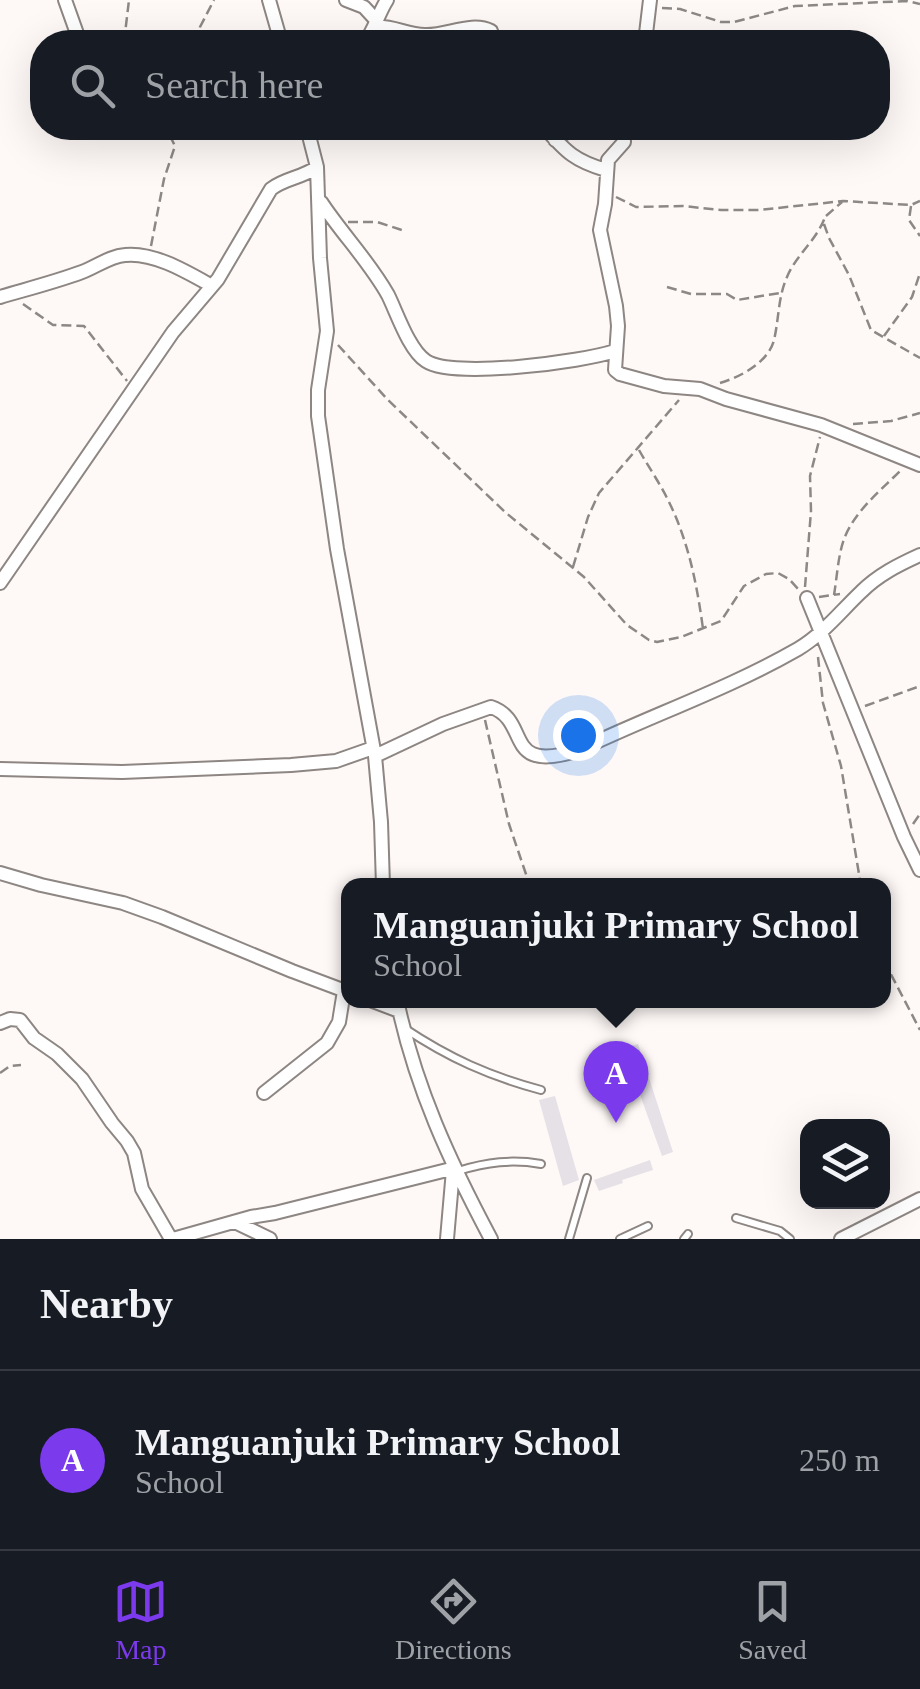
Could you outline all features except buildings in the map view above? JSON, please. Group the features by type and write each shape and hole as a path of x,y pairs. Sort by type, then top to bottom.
{"street":[{"path":"65,0 76,30"},
{"path":"346,0 364,7 375,23 399,30"},
{"path":"371,30 387,0"},
{"path":"268,1 277,30"},
{"path":"648,30 651,4"},
{"path":"462,30 478,26 488,30"},
{"path":"310,140 320,200 320,258 327,331 318,416 337,549 374,752 384,878"},
{"path":"556,140 584,164 606,170"},
{"path":"624,140 608,160 600,230 616,306 615,370 664,386 696,388 826,427 920,465"},
{"path":"0,583 180,324 212,286 271,189 317,167"},
{"path":"320,200 376,276 413,347 427,362 447,367 488,368 541,364 615,351"},
{"path":"6,294 128,254 176,268 212,286"},
{"path":"0,769 122,772 336,760 374,752 491,707 500,710 530,753 559,756 757,670 823,635 862,591 883,574 920,555"},
{"path":"807,598 920,870"},
{"path":"0,873 162,916 341,990"},
{"path":"264,1093 327,1043 340,1022 343,1008"},
{"path":"398,1008 434,1125 492,1239"},
{"path":"0,1024 14,1018 20,1020 34,1038 82,1078 128,1141 142,1190 172,1239 455,1170"},
{"path":"447,1239 455,1170"},
{"path":"840,1239 920,1199"},
{"path":"235,1222 270,1239"}],"lane":[{"path":"403,1028 480,1071 541,1090"},
{"path":"455,1170 510,1160 542,1164"},
{"path":"569,1239 586,1178"},
{"path":"736,1218 780,1230 790,1239"},
{"path":"620,1239 648,1226"}],"path":[{"path":"125,30 128,0"},
{"path":"199,30 214,0"},
{"path":"651,4 721,22 795,6 884,1 920,4"},
{"path":"144,256 153,240 173,140"},
{"path":"606,193 636,207 722,210 844,201 911,205 920,200"},
{"path":"572,568 595,499 638,448 696,388 739,377 773,344 781,292 794,262 821,229 825,217 844,201"},
{"path":"911,205 909,220 920,236"},
{"path":"825,217 829,238 850,275 871,330 920,358"},
{"path":"333,220 376,222 405,231"},
{"path":"882,338 912,297 920,273"},
{"path":"667,287 691,294 727,294 738,300 781,292"},
{"path":"6,294 53,325 84,326 135,388"},
{"path":"327,331 388,400 505,512 596,589 627,625 650,640 668,640 721,621 744,586 766,574 778,573 804,594 812,511 810,476 826,427"},
{"path":"852,424 891,421 920,413"},
{"path":"638,448 680,526 696,581 703,630"},
{"path":"834,595 844,538 870,498 902,468 904,457"},
{"path":"807,598 862,591"},
{"path":"823,635 818,661 823,703 841,766 859,878"},
{"path":"854,710 920,686"},
{"path":"482,709 508,824 527,878"},
{"path":"891,974 920,1030"},
{"path":"0,1073 21,1065"}],"place":[{"name":"Manguanjuki Primary School","path":"616,1123"}]}
